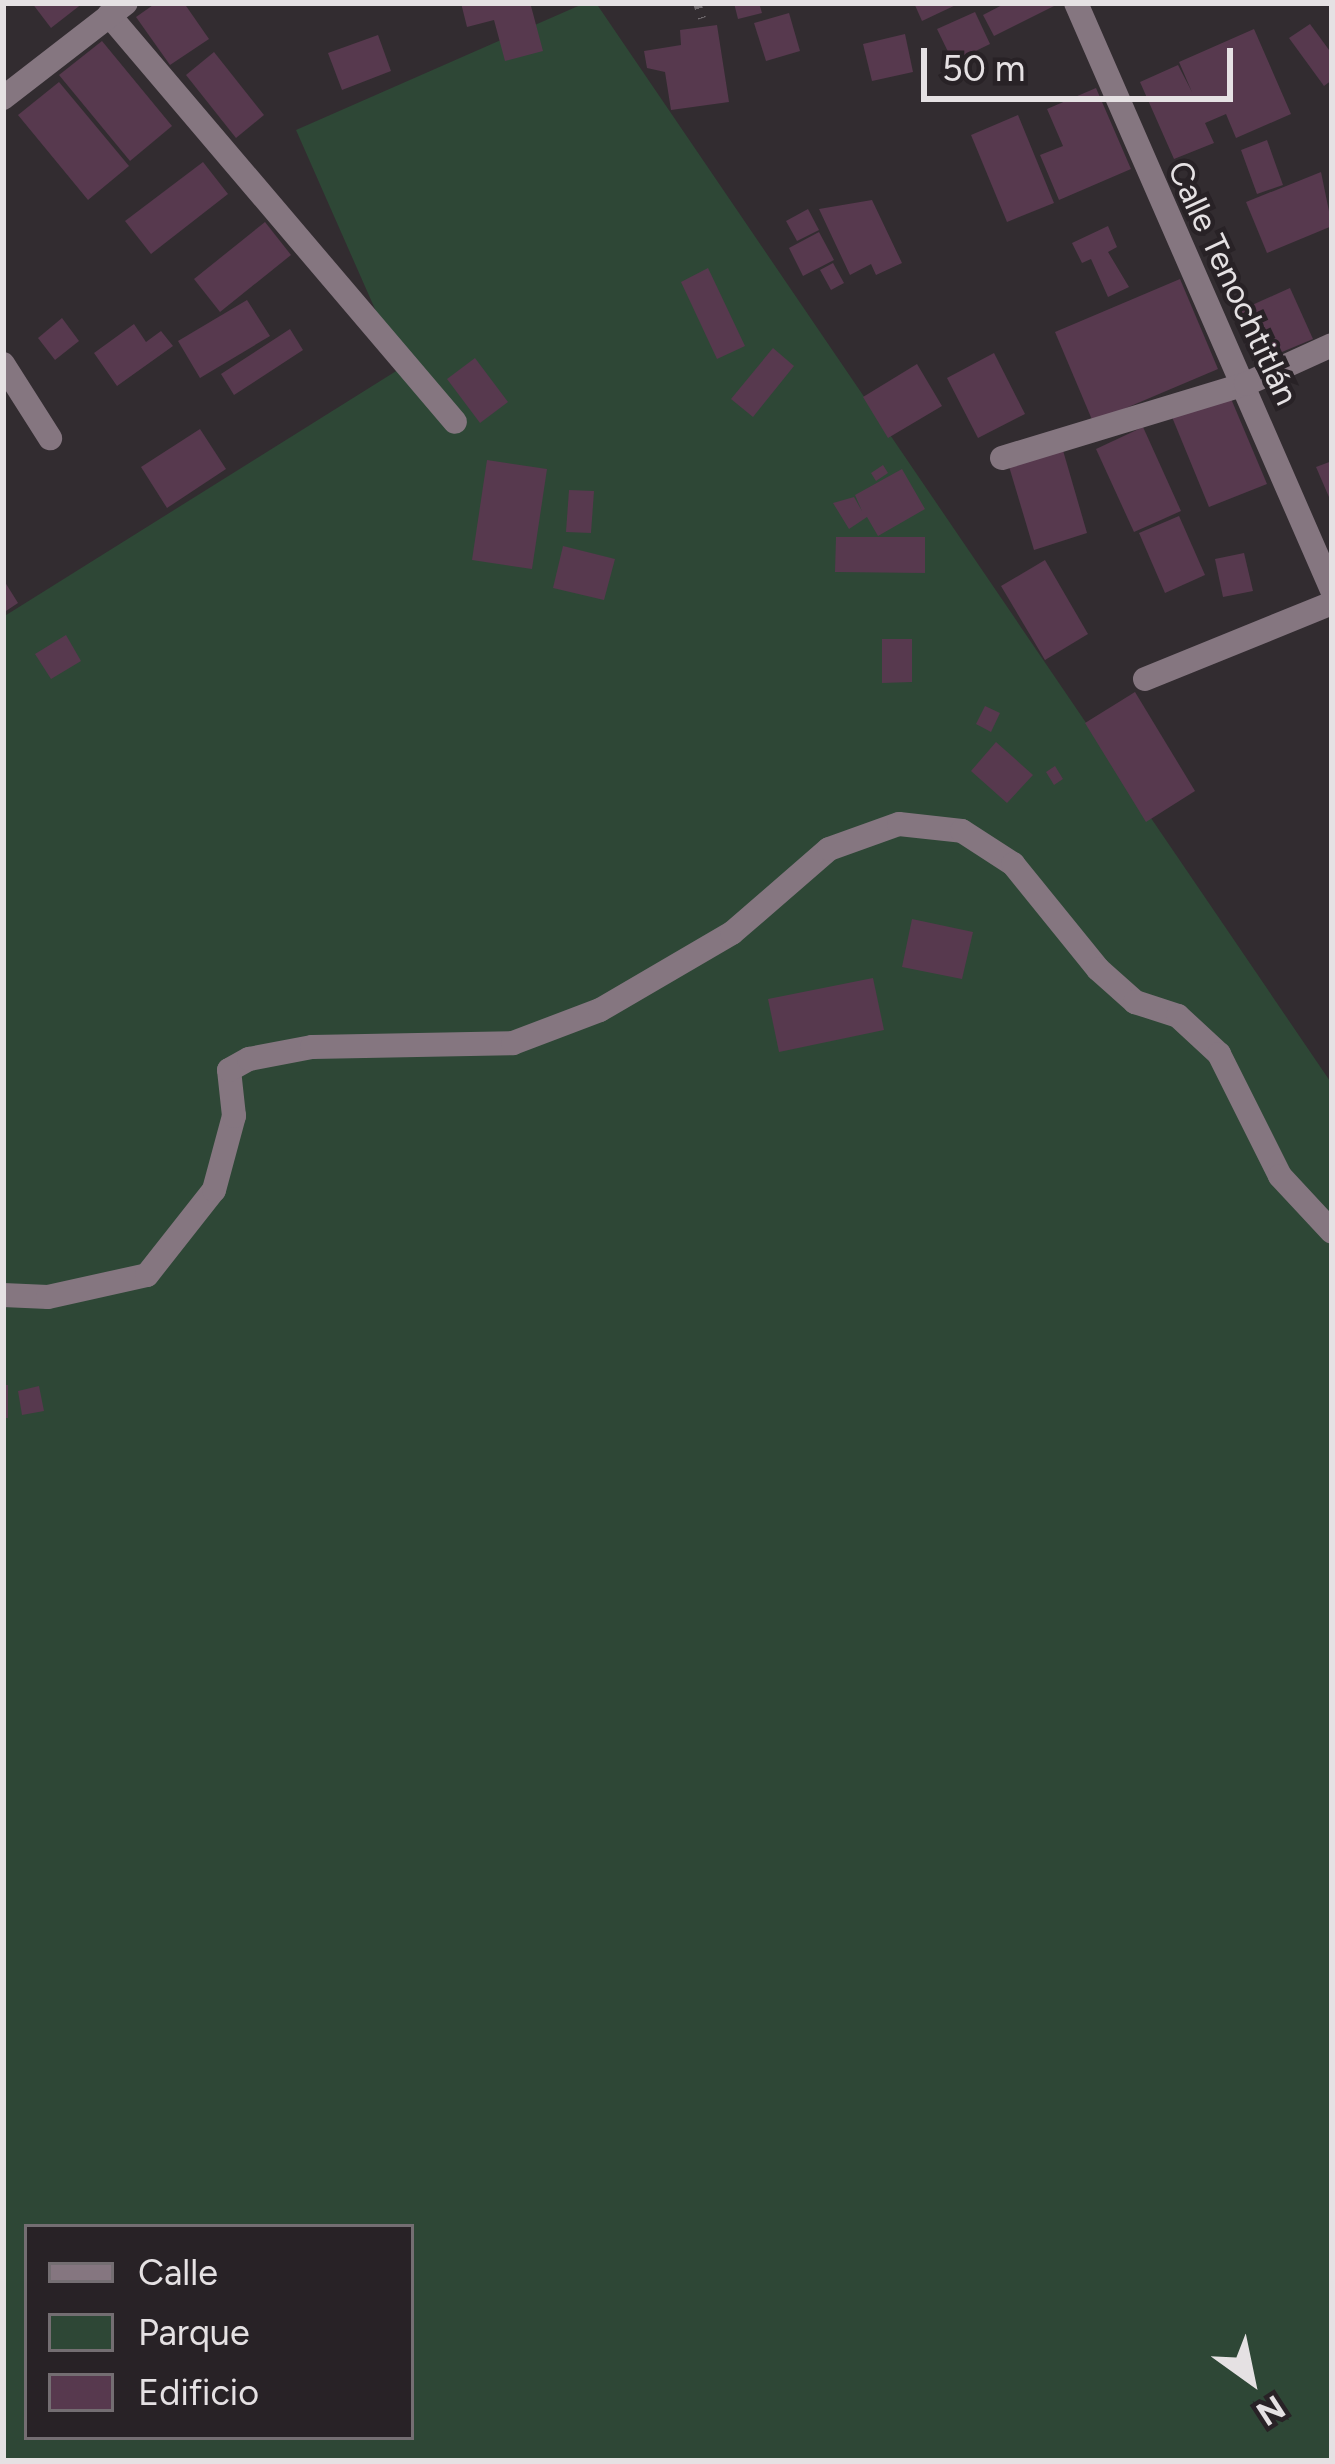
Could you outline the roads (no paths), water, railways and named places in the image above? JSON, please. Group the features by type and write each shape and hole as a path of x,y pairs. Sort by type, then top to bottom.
{"street":[{"name":"Calle Tenochtitlán","path":"1076,3 1112,100 1246,384 1332,590"},
{"path":"3,98 118,9 455,422"},
{"path":"1002,458 1246,384 1332,345"},
{"path":"3,364 50,438"},
{"path":"1145,680 1332,603"},
{"path":"3,1294 48,1298 147,1275 214,1190 234,1116 229,1070 249,1059 311,1047 513,1043 600,1010 732,933 829,849 899,824 962,831 1012,864 1098,970 1135,1002 1178,1016 1220,1054 1280,1176 1332,1232"}]}
